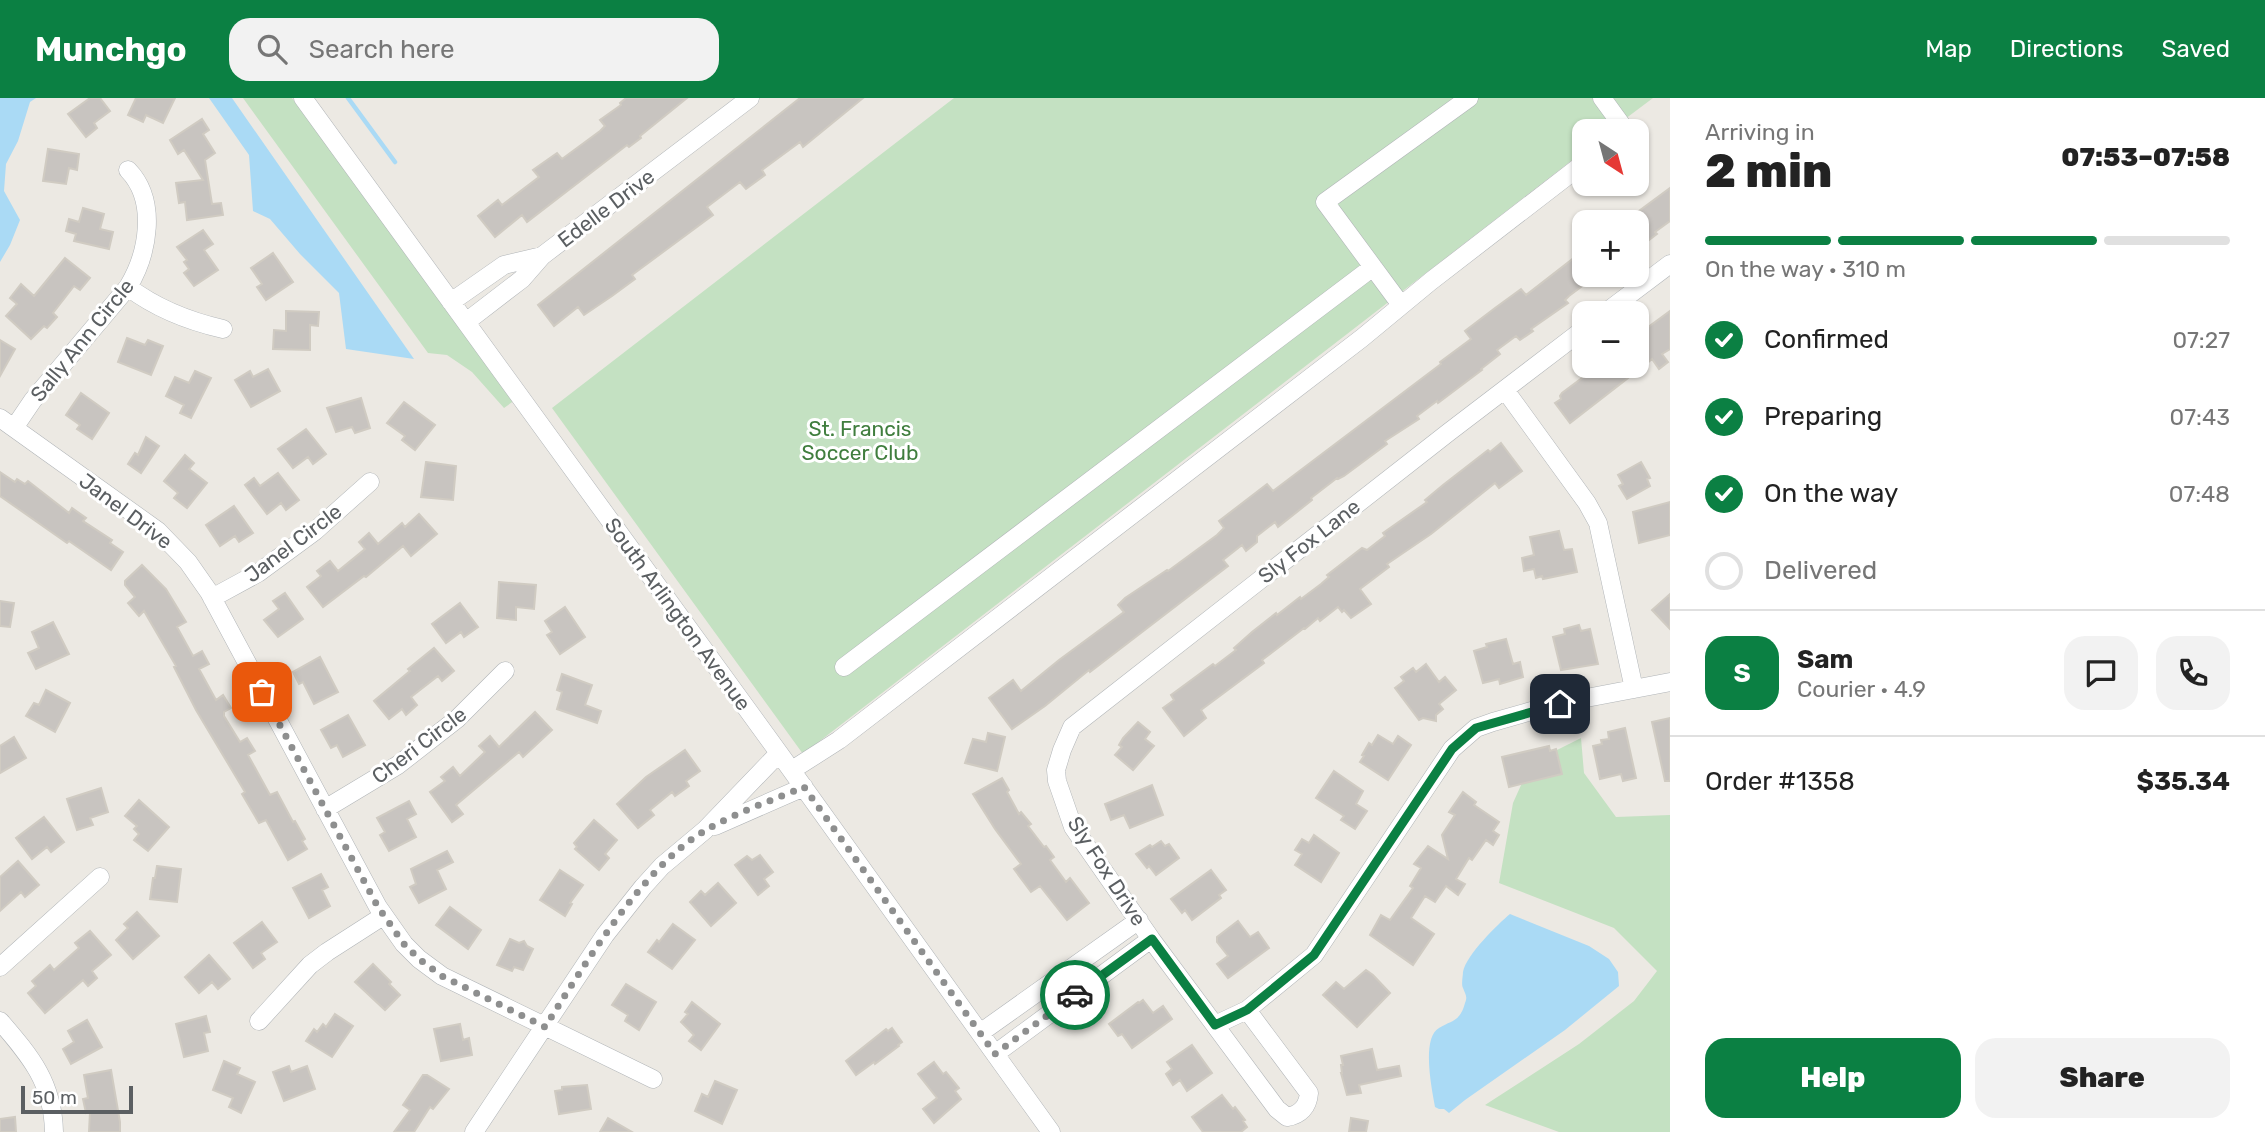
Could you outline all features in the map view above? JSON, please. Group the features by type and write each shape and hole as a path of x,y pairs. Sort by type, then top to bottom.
{"street":[{"name":"South Arlington Avenue","path":"303,98 792,770 1051,1132"},
{"name":"Edelle Drive","path":"466,321 522,279 542,256 750,98"},
{"path":"1401,305 1325,202 1469,98"},
{"path":"1602,98 1617,119"},
{"name":"Sally Ann Circle","path":"7,423 33,401 128,287 143,256 145,200 136,179 128,170"},
{"path":"792,770 839,740 1362,338 1572,172"},
{"path":"451,302 504,265 542,256"},
{"path":"1621,301 1670,264"},
{"path":"844,667 1373,267"},
{"path":"128,287 169,313 223,329"},
{"name":"Sly Fox Lane","path":"1056,769 1072,727 1572,338"},
{"path":"1505,390 1587,503 1598,523 1634,689"},
{"name":"Janel Drive","path":"7,423 166,538 188,562 212,598 383,915 404,944 436,972 461,987 653,1079"},
{"name":"Janel Circle","path":"212,598 258,573 315,531 370,482"},
{"name":"Cheri Circle","path":"326,809 409,757 457,719 505,671"},
{"path":"1215,1025 1247,1010 1314,955 1452,749 1476,728 1560,704 1670,682"},
{"path":"474,1132 605,935 643,887 662,866 705,830 779,753"},
{"name":"Sly Fox Drive","path":"1056,769 1057,781 1073,827 1277,1108 1287,1117 1297,1115 1304,1108 1310,1093 1247,1010"},
{"path":"705,830 804,787"},
{"path":"0,967 100,877"},
{"path":"259,1021 310,965 383,915"},
{"path":"980,1033 1139,920"},
{"path":"995,1054 1152,939"},
{"path":"0,1021 28,1053 39,1071 50,1098 54,1132"}],"green space":[{"path":"243,98 292,98 433,285 515,400 504,408 472,372 447,355 428,353"},
{"name":"St. Francis Soccer Club","path":"954,98 1653,98 1625,119 1572,119 1572,160 803,754 552,408"},
{"path":"1581,738 1584,773 1616,817 1670,815 1670,1132 1559,1132 1485,1105 1579,1044 1634,1001 1657,971 1614,928 1499,883 1513,803 1531,763"}],"water":[{"path":"0,98 36,98 30,102 18,141 6,164 4,191 20,220 0,262"},
{"path":"209,98 232,98 414,359 346,349 339,293 270,219 253,211 249,155"},
{"path":"1510,914 1589,946 1609,959 1618,972 1619,986 1565,1030 1449,1113 1435,1107 1429,1065 1430,1042 1439,1028 1461,1014 1466,999 1462,984 1465,965 1491,932"}],"building":[{"path":"90,98 100,98 110,111 94,123 97,128 86,137 68,114"},
{"path":"136,98 175,98 163,123 146,115 143,122 128,115"},
{"path":"626,98 687,98 640,136 641,138 629,147 627,145 527,222 522,215 495,237 478,216 498,200 502,205 539,177 533,170 557,153 562,159 600,131 605,126 600,120 621,105"},
{"path":"800,98 863,98 803,147 800,142 762,170 765,175 746,189 740,182 707,207 713,215 632,275 635,279 612,296 584,315 578,307 554,326 538,305"},
{"path":"202,119 209,130 203,134 215,153 205,160 212,204 221,203 223,215 187,220 185,202 179,203 176,183 203,180 184,150 178,154 170,140"},
{"path":"48,149 79,154 77,170 69,168 66,184 43,181"},
{"path":"1670,188 1670,221 1649,240 1649,210 1640,210"},
{"path":"83,208 104,214 100,229 113,232 109,249 74,241 76,234 66,231 69,219 79,222"},
{"path":"203,230 213,244 204,250 218,270 194,286 184,273 189,269 184,262 187,260 177,247"},
{"path":"273,253 293,282 266,300 257,287 262,284 251,268"},
{"path":"65,258 90,278 80,290 74,286 53,313 57,317 31,339 6,316 17,304 10,298 21,284 34,296"},
{"path":"1572,259 1572,287 1581,287 1565,300 1568,303 1520,340 1516,336 1497,350 1500,354 1482,370 1417,416 1419,419 1385,441 1387,444 1344,476 1337,478 1278,527 1275,522 1257,536 1257,542 1246,551 1242,545 1223,560 1228,566 1012,729 989,698 1013,680 1021,691 1124,612 1118,605 1125,598 1217,535 1224,528 1219,521 1267,484 1273,491 1471,339 1465,331 1521,289 1526,295"},
{"path":"286,311 319,312 318,326 310,325 310,350 273,349 274,330 286,331"},
{"path":"1670,311 1670,349 1662,354 1668,362 1659,369 1652,359 1649,362 1649,326"},
{"path":"127,338 145,345 148,340 163,346 151,375 118,362"},
{"path":"0,340 15,349 0,376"},
{"path":"268,369 280,391 251,407 235,380 250,371 253,377"},
{"path":"195,371 211,378 191,418 180,413 184,405 166,396 175,377 189,383"},
{"path":"1582,378 1628,378 1570,423 1555,403 1561,399 1562,393"},
{"path":"81,393 109,413 92,439 77,429 80,425 66,415"},
{"path":"361,398 370,428 355,433 352,427 336,432 327,408"},
{"path":"404,402 435,425 415,450 402,440 405,436 387,423"},
{"path":"306,429 326,454 313,464 308,457 293,468 278,449"},
{"path":"146,437 159,446 141,473 128,464 135,453 138,455"},
{"path":"1501,443 1522,471 1499,488 1495,483 1431,534 1387,564 1389,567 1360,589 1371,604 1351,618 1338,607 1320,621 1318,618 1262,660 1264,663 1201,710 1206,718 1184,736 1163,708 1174,700 1171,695 1236,650 1234,648 1252,632 1321,584 1329,577 1327,575 1362,548 1367,550 1385,536 1383,533 1427,502 1425,500 1443,485"},
{"path":"185,455 194,463 189,469 207,483 187,508 174,498 178,493 164,481"},
{"path":"426,462 456,466 453,500 421,497"},
{"path":"1641,462 1650,478 1647,479 1650,486 1627,499 1619,486 1623,484 1618,475"},
{"path":"0,472 15,482 17,479 25,484 28,481 69,513 72,508 86,518 83,521 112,540 110,543 123,552 111,570 0,496"},
{"path":"278,473 299,500 286,510 281,503 267,514 245,485 254,478 260,486"},
{"path":"1670,502 1670,535 1639,543 1633,512"},
{"path":"234,506 253,533 239,542 235,536 220,546 206,525"},
{"path":"419,514 437,534 411,556 403,546 366,577 323,607 307,587 321,576 317,571 330,561 338,571 365,549 359,542 369,533 378,544 402,523 405,527"},
{"path":"1559,531 1564,550 1572,549 1577,572 1543,579 1542,576 1536,578 1534,569 1524,571 1522,558 1534,555 1530,537"},
{"path":"142,565 166,589 186,622 177,627 193,656 202,651 209,664 199,669 216,700 223,695 231,708 224,712 224,716 240,742 247,738 255,751 248,755 270,795 277,792 305,839 302,841 307,849 288,860 266,820 259,823 242,794 245,792 196,710 174,667 176,666 144,611 139,616 128,603 135,597 125,585 125,581"},
{"path":"499,582 536,585 534,609 516,607 516,620 497,618"},
{"path":"285,593 303,619 278,637 264,620 279,609 273,601"},
{"path":"1670,594 1670,629 1652,610"},
{"path":"0,601 14,603 10,627 0,626"},
{"path":"460,603 478,627 464,637 461,632 446,643 432,624"},
{"path":"565,607 585,637 560,654 547,635 552,632 545,621"},
{"path":"53,622 69,654 36,669 28,653 39,648 32,632"},
{"path":"1579,625 1581,631 1590,629 1598,664 1561,670 1553,637 1565,634 1564,629"},
{"path":"1506,639 1513,664 1520,662 1523,677 1500,684 1499,679 1483,683 1474,651 1487,647 1486,644"},
{"path":"434,648 454,671 442,681 438,676 411,697 417,705 406,715 402,709 389,719 374,701"},
{"path":"320,657 338,692 314,704 303,682 299,684 293,672"},
{"path":"1426,664 1439,682 1445,677 1456,690 1439,704 1443,709 1436,715 1436,721 1423,718 1419,720 1395,688 1404,681 1401,677 1413,668 1416,672"},
{"path":"562,674 592,685 585,705 601,711 597,723 557,709 562,692 557,690"},
{"path":"46,690 70,703 55,732 26,716 34,703 39,705"},
{"path":"535,712 552,730 523,757 519,752 456,805 463,814 452,822 430,792 445,781 441,777 453,767 460,776 485,752 479,746 490,736 499,747"},
{"path":"348,715 365,745 343,757 337,745 331,748 321,730"},
{"path":"1670,718 1670,781 1665,781 1652,722"},
{"path":"1138,722 1150,732 1145,739 1154,746 1133,770 1115,755 1122,747 1119,745 1123,738"},
{"path":"1625,728 1636,778 1623,781 1621,774 1600,779 1593,746 1602,744 1601,740 1609,739 1608,732"},
{"path":"988,733 1005,737 997,771 965,763 973,739 986,742"},
{"path":"1378,735 1393,744 1398,736 1411,745 1388,780 1360,762 1369,743 1372,745"},
{"path":"14,737 26,758 0,773 0,746"},
{"path":"1549,746 1550,751 1556,749 1562,774 1509,787 1502,757"},
{"path":"685,750 700,771 686,781 689,786 675,796 672,792 650,810 654,815 638,828 617,804 646,777"},
{"path":"1334,771 1363,791 1356,804 1367,811 1355,829 1341,820 1344,816 1316,798"},
{"path":"1002,778 1019,814 1021,812 1031,824 1028,826 1054,857 1050,860 1066,882 1070,878 1089,903 1067,920 1040,886 1031,892 1014,869 1021,864 973,794"},
{"path":"1152,785 1163,815 1130,828 1124,815 1111,820 1105,804"},
{"path":"101,788 108,812 90,818 93,825 77,830 67,799"},
{"path":"1463,792 1476,802 1474,805 1499,822 1493,831 1499,835 1493,845 1486,840 1472,860 1469,858 1456,879 1465,884 1458,895 1446,886 1435,902 1425,896 1411,918 1434,934 1413,965 1370,935 1381,915 1390,920 1413,888 1410,886 1421,868 1414,864 1428,846 1448,859 1442,835 1455,815 1449,812"},
{"path":"139,800 169,827 148,851 134,840 139,834 134,829 137,826 125,816"},
{"path":"409,801 416,814 407,819 416,837 389,851 380,835 385,832 377,818"},
{"path":"44,817 64,842 51,852 47,847 32,859 16,838"},
{"path":"594,820 617,840 605,854 609,858 599,870 575,849 577,847 574,843"},
{"path":"1314,835 1339,853 1321,882 1295,865 1302,854 1295,850 1302,839 1309,843"},
{"path":"1161,841 1165,846 1169,844 1179,858 1156,875 1136,854"},
{"path":"447,851 453,862 437,870 446,889 419,903 410,887 416,884 411,869"},
{"path":"760,855 773,872 764,879 769,886 758,895 735,865 747,856 752,860"},
{"path":"18,861 39,885 25,897 21,892 0,911 0,877"},
{"path":"157,866 181,869 177,902 150,899"},
{"path":"560,870 583,885 570,903 572,904 565,916 540,900"},
{"path":"1211,870 1226,890 1219,895 1221,898 1192,920 1185,910 1182,913 1171,899"},
{"path":"321,874 328,887 322,890 330,906 309,918 293,888"},
{"path":"718,883 736,903 711,926 690,902 701,891 705,895"},
{"path":"450,907 481,930 468,949 436,925"},
{"path":"137,912 159,936 133,959 116,940 128,928 124,924"},
{"path":"1238,921 1250,937 1258,932 1269,948 1228,978 1217,964 1228,956 1217,942 1217,937"},
{"path":"262,922 277,942 261,953 265,959 253,968 234,943"},
{"path":"673,924 695,940 672,969 648,952"},
{"path":"90,931 111,955 92,971 97,978 88,986 83,980 45,1013 28,993 36,986 32,981 50,965 54,970 79,948 75,943"},
{"path":"510,939 519,943 524,941 533,949 523,970 514,967 512,971 497,965"},
{"path":"209,955 230,979 218,989 212,982 199,993 185,977"},
{"path":"373,964 400,995 385,1010 355,982"},
{"path":"1366,970 1390,993 1357,1027 1323,995 1336,982 1344,989"},
{"path":"626,984 656,1002 639,1030 625,1021 628,1015 612,1005"},
{"path":"1143,1000 1153,1013 1163,1006 1172,1019 1132,1048 1122,1034 1118,1036 1109,1024"},
{"path":"692,1002 720,1024 701,1050 689,1041 694,1035 681,1022 688,1014 685,1012"},
{"path":"335,1014 353,1026 332,1057 306,1041 314,1029 317,1032 323,1024 326,1027"},
{"path":"206,1016 210,1032 204,1033 208,1051 184,1057 176,1024"},
{"path":"87,1020 102,1047 71,1064 63,1049 74,1042 68,1031"},
{"path":"460,1024 463,1040 469,1038 472,1055 441,1061 434,1029"},
{"path":"892,1028 902,1042 899,1046 856,1075 846,1061 886,1029 888,1031"},
{"path":"1192,1045 1212,1073 1187,1091 1180,1080 1173,1085 1166,1074 1172,1069 1167,1062"},
{"path":"1372,1049 1377,1070 1399,1066 1401,1076 1359,1085 1361,1093 1347,1095 1341,1073 1341,1056"},
{"path":"224,1061 240,1068 237,1074 255,1082 241,1113 229,1107 233,1098 213,1090"},
{"path":"934,1062 959,1088 955,1091 961,1099 934,1123 923,1109 937,1098 918,1074"},
{"path":"289,1066 291,1072 307,1066 315,1089 284,1101 273,1072"},
{"path":"111,1070 120,1132 89,1132 90,1112 86,1113 83,1099 88,1098 84,1075"},
{"path":"423,1075 449,1089 433,1109 430,1107 414,1132 394,1132 410,1110 403,1105"},
{"path":"715,1081 737,1090 722,1124 695,1111 702,1094 708,1097"},
{"path":"587,1085 591,1109 559,1114 555,1091 562,1090 562,1087"},
{"path":"1222,1095 1233,1109 1235,1107 1247,1127 1241,1132 1203,1132 1192,1117"},
{"path":"15,1117 16,1132 0,1132 0,1119"},
{"path":"608,1118 632,1132 600,1132"},
{"path":"1351,1118 1368,1121 1366,1132 1349,1132"}],"waterway":[{"path":"348,98 395,162"}],"way so far":[{"path":"262,692 378,907 404,944 442,976 545,1027 605,935 662,866 705,830 804,787 995,1054 1075,995"}],"route":[{"path":"1075,995 1152,939 1215,1025 1247,1010 1314,955 1452,749 1476,728 1560,704"}]}
